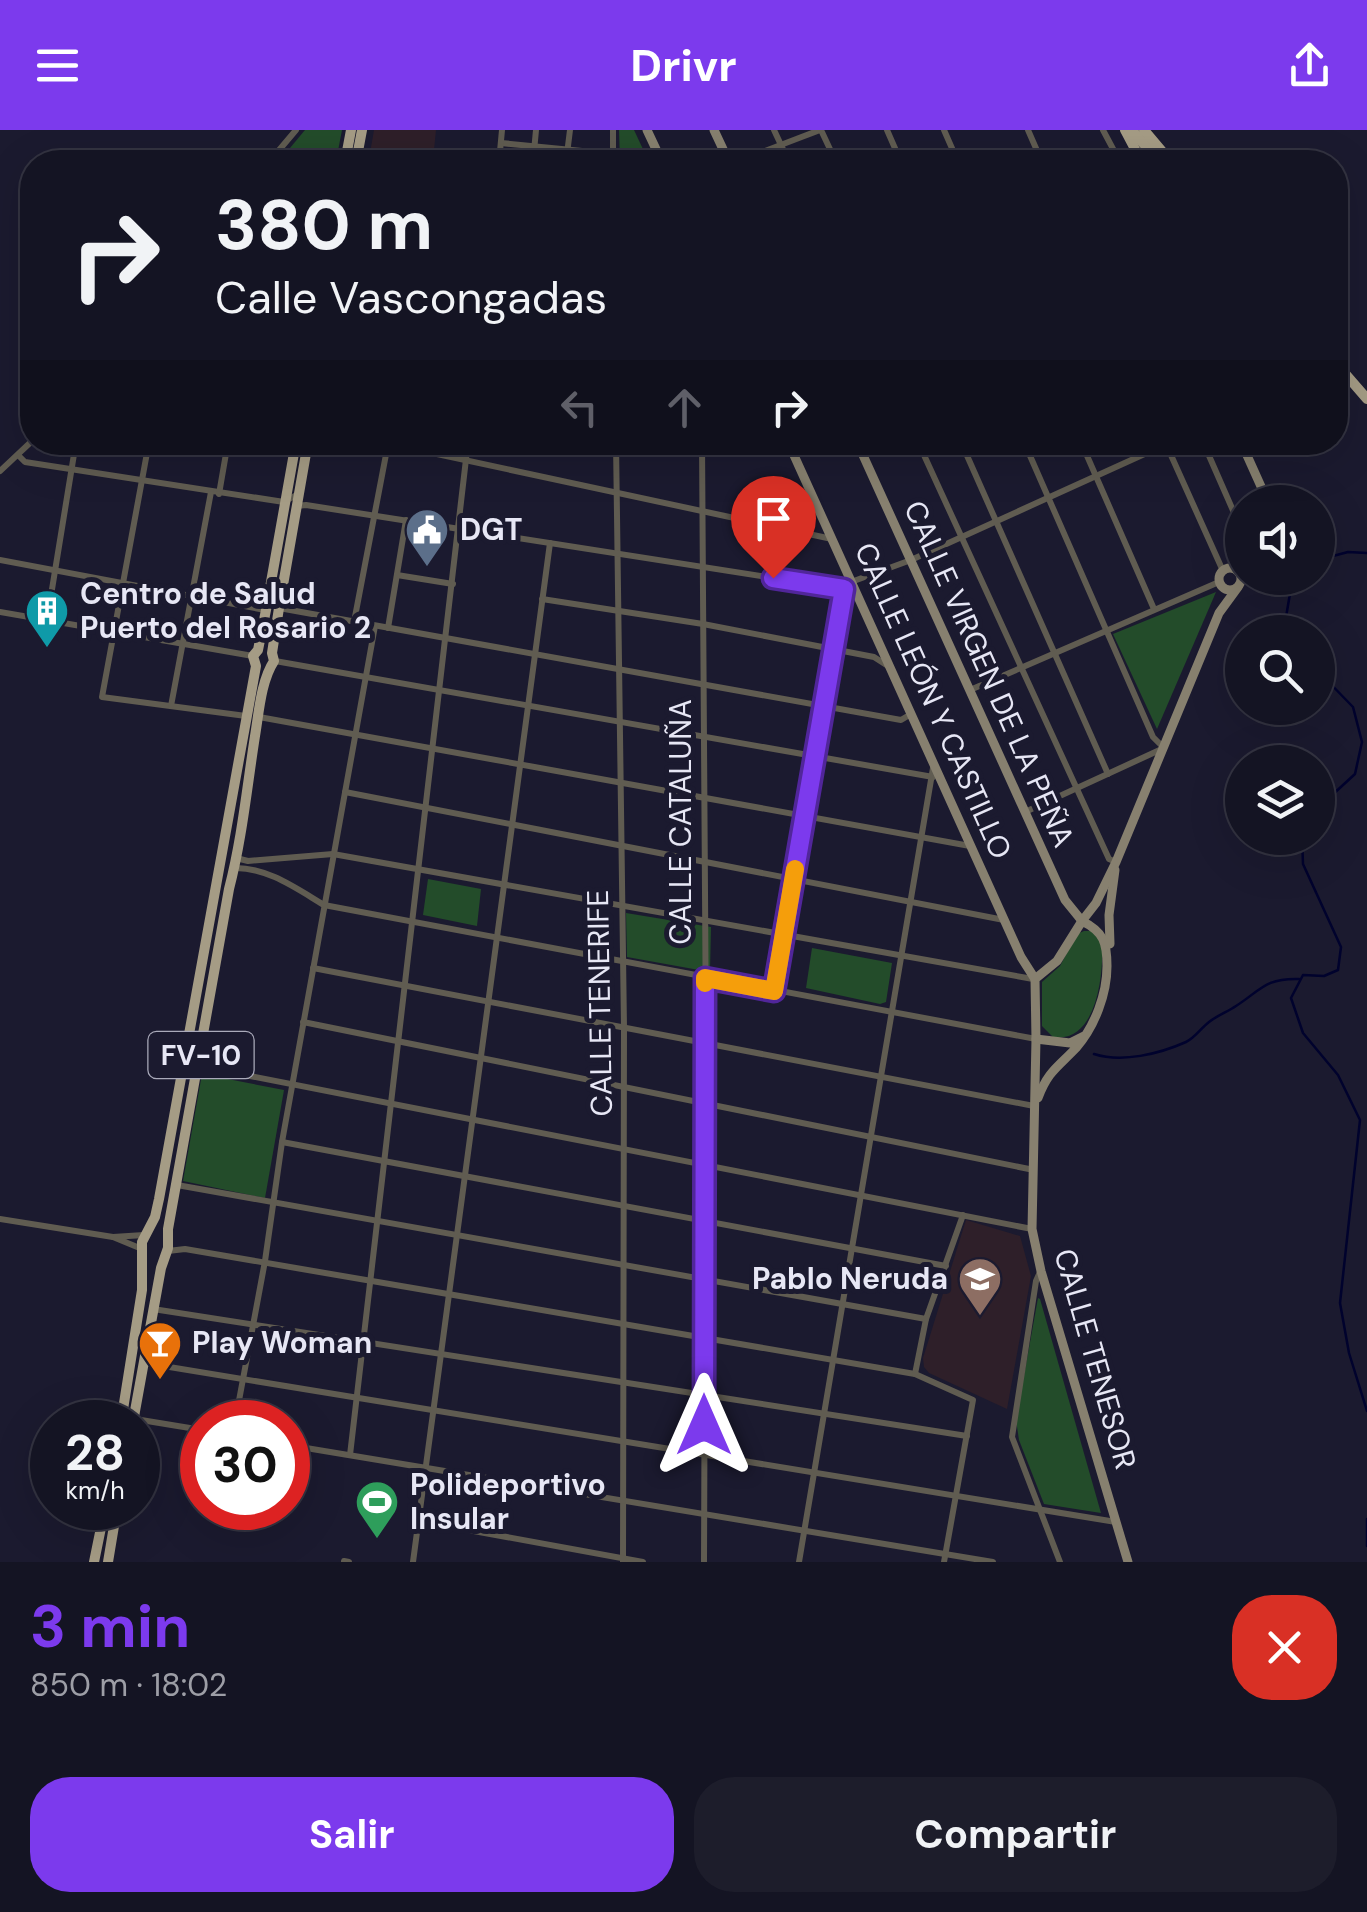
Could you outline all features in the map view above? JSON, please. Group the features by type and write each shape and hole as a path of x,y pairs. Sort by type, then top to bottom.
{"main road":[{"path":"1135,130 1149,150"},
{"path":"1135,130 1158,150"},
{"path":"1348,377 1367,399"},
{"name":"FV-10","path":"137,1400 258,717 272,660 283,508 293,455"},
{"name":"FV-10","path":"125,1400 140,1308 145,1235 159,1199 256,658 273,609 306,455"},
{"path":"263,648 272,660 256,658 263,648"},
{"path":"220,861 231,854 235,863"},
{"path":"144,1250 155,1257 166,1248 160,1231 145,1235"},
{"path":"94,1562 101,1530"},
{"path":"108,1562 114,1530"}],"street":[{"path":"278,150 296,130"},
{"path":"500,150 502,130"},
{"path":"534,150 536,130"},
{"path":"501,142 568,150 570,130"},
{"path":"774,130 783,150"},
{"path":"767,150 820,130"},
{"path":"47,620 74,455"},
{"path":"147,455 102,697 246,716"},
{"path":"172,706 225,455"},
{"path":"354,622 383,455"},
{"path":"442,455 832,539"},
{"path":"350,1455 467,455"},
{"name":"CALLE TENERIFE","path":"616,455 624,1028 622,1560"},
{"name":"CALLE CATALUÑA","path":"702,455 704,1562"},
{"name":"CALLE LEÓN Y CASTILLO","path":"792,455 832,539 848,586 890,667 1020,957 1034,979"},
{"name":"CALLE VIRGEN DE LA PEÑA","path":"863,455 1069,906 1104,938 1106,979"},
{"path":"924,455 1109,859 1116,862"},
{"path":"966,455 1108,774"},
{"path":"1030,455 1152,737 1164,748"},
{"path":"1087,455 1154,609"},
{"path":"2,471 19,456 25,462 283,508 298,500 703,567 848,586 1142,455"},
{"path":"1173,455 1225,568"},
{"path":"1209,455 1225,492"},
{"path":"1247,455 1260,485"},
{"path":"388,628 406,520"},
{"path":"412,1562 550,542"},
{"path":"0,560 902,720 911,714"},
{"path":"1220,613 1220,584 1225,572"},
{"path":"397,575 453,584"},
{"path":"970,690 1220,584"},
{"path":"1220,584 1225,588"},
{"path":"774,991 833,650 848,586"},
{"path":"1069,906 1078,912 1086,908 1116,862 1220,613 1232,595"},
{"path":"542,599 703,624 874,658 890,667"},
{"path":"0,612 256,658"},
{"path":"239,1400 375,626"},
{"path":"272,660 933,777"},
{"path":"258,717 971,846"},
{"path":"1026,812 1164,748"},
{"path":"800,1562 933,762"},
{"path":"344,792 793,876 1004,920"},
{"path":"235,863 334,854 1034,979 1057,961 1096,903 1103,884"},
{"path":"235,863 324,904 893,1014 1070,1043 1084,1036 1099,1006 1106,979 1116,862"},
{"path":"1015,976 1021,969 1020,957"},
{"path":"313,968 1036,1106"},
{"name":"CALLE TENESOR","path":"1034,979 1036,1106 1032,1229 1128,1562"},
{"path":"304,1022 1034,1170"},
{"name":"CALLE TENESOR","path":"1036,1106 1049,1073 1084,1036"},
{"path":"199,1066 1032,1229"},
{"path":"282,1142 946,1266"},
{"path":"176,1185 926,1319"},
{"path":"915,1374 926,1319 962,1215"},
{"path":"0,1219 113,1237 145,1235"},
{"path":"113,1237 144,1250"},
{"path":"166,1248 372,1278 915,1374 973,1400 945,1558"},
{"path":"1041,1270 1011,1424 1012,1437 1060,1562"},
{"path":"153,1309 967,1436"},
{"path":"144,1363 1116,1522"},
{"path":"310,1449 945,1558 993,1562"},
{"path":"419,1521 644,1562"}],"shaded area":[{"path":"374,130 436,130 434,150 371,150"},
{"name":"Pablo Neruda","path":"966,1220 1020,1236 1031,1276 1007,1409 929,1373 924,1367 923,1358"}],"green space":[{"path":"305,130 342,130 338,150 290,148"},
{"path":"619,130 634,130 643,150 620,150"},
{"path":"1216,592 1157,729 1113,634"},
{"path":"428,879 481,889 477,926 423,915"},
{"path":"626,913 711,927 710,972 627,957"},
{"path":"1091,931 1102,942 1095,1004 1080,1029 1068,1036 1053,1037 1042,1026 1042,982 1060,966 1077,934"},
{"path":"812,948 892,963 886,1002 880,1004 806,988"},
{"path":"202,1074 284,1090 265,1198 183,1181"},
{"path":"1038,1298 1101,1513 1044,1504 1019,1440 1016,1420"}],"waterway":[{"path":"1335,555 1367,553"},
{"path":"1286,615 1290,595"},
{"path":"1335,688 1353,707 1362,742 1355,774 1335,792"},
{"path":"1303,855 1303,864 1341,947 1338,970 1324,976 1303,975 1291,998 1303,1033 1338,1075 1360,1120 1340,1303 1349,1353 1367,1411"},
{"path":"1094,1054 1128,1057 1175,1046 1264,986 1299,979"},
{"path":"1367,1519 1367,1546"}],"slow traffic":[{"path":"705,983 705,978 774,991 795,869"}],"place":[{"name":"DGT","path":"427,568"},
{"name":"Centro de Salud Puerto del Rosario 2","path":"47,649"},
{"name":"Pablo Neruda","path":"980,1317"},
{"name":"Play Woman","path":"160,1381"},
{"name":"Polideportivo Insular","path":"377,1540"}],"route":[{"path":"704,1425 705,978 774,991 844,589 773,578"}]}
